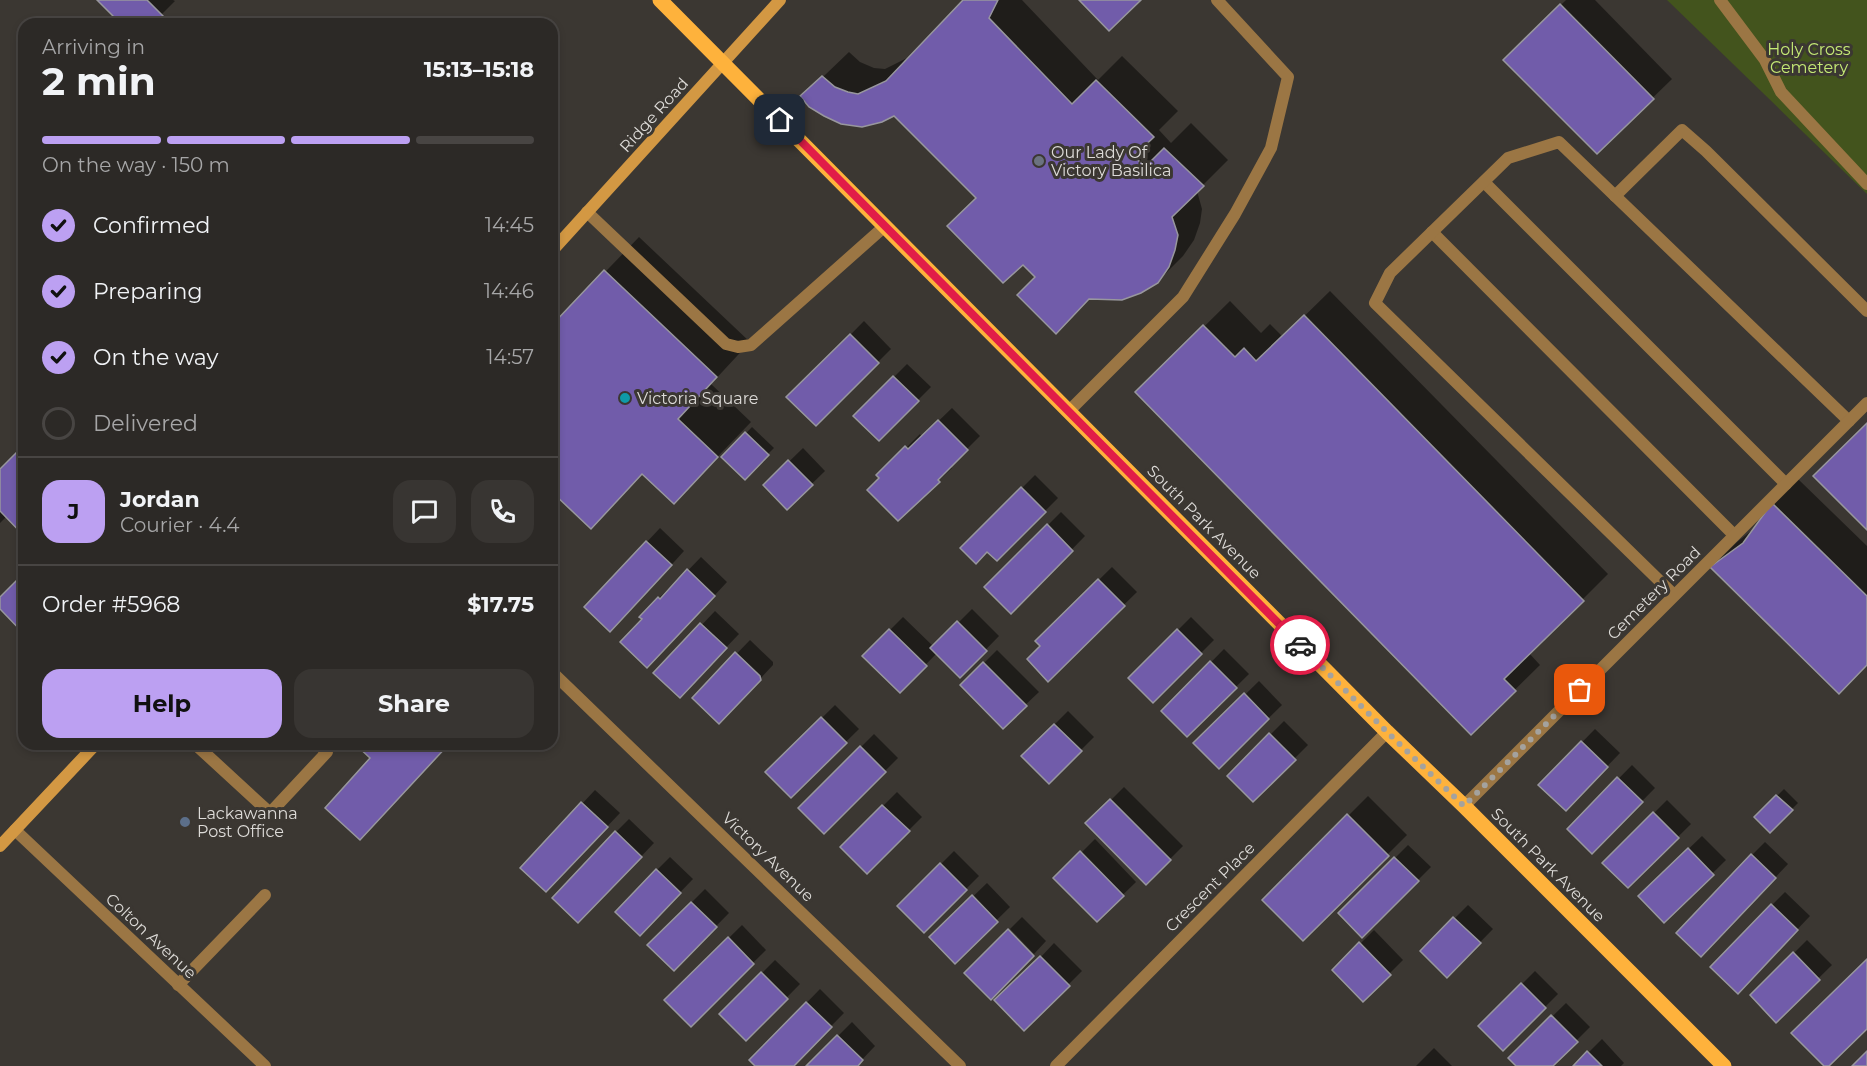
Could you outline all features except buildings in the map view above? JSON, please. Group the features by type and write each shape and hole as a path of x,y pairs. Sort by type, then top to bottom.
{"main road":[{"name":"South Park Avenue","path":"660,0 1387,732 1724,1066"},
{"name":"Ridge Road","path":"558,244 780,0"},
{"path":"0,846 90,750"}],"street":[{"path":"1069,411 1183,297 1235,214 1271,148 1288,77 1217,0"},
{"path":"1719,0 1765,60 1781,92 1867,184"},
{"path":"1615,196 1682,130 1867,311"},
{"path":"1674,595 1375,303 1390,273 1508,158 1559,142 1849,421"},
{"path":"1484,182 1786,484"},
{"path":"587,213 726,344 738,347 751,345 885,226"},
{"path":"1432,232 1734,535"},
{"name":"Cemetery Road","path":"1464,806 1867,403"},
{"name":"Victory Avenue","path":"558,678 960,1066"},
{"name":"Crescent Place","path":"1056,1066 1387,732"},
{"path":"202,750 270,813 327,752 325,750"},
{"name":"Colton Avenue","path":"15,830 265,1066"},
{"path":"178,985 265,895"}],"green space":[{"name":"Holy Cross Cemetery","path":"1667,0 1867,0 1867,194"}],"way so far":[{"path":"1300,645 1464,806 1580,690"}],"place":[{"name":"Our Lady Of Victory Basilica","path":"1039,161"},
{"name":"Victoria Square","path":"625,398"},
{"name":"Lackawanna Post Office","path":"185,822"}],"route":[{"path":"780,120 1300,645"}]}
